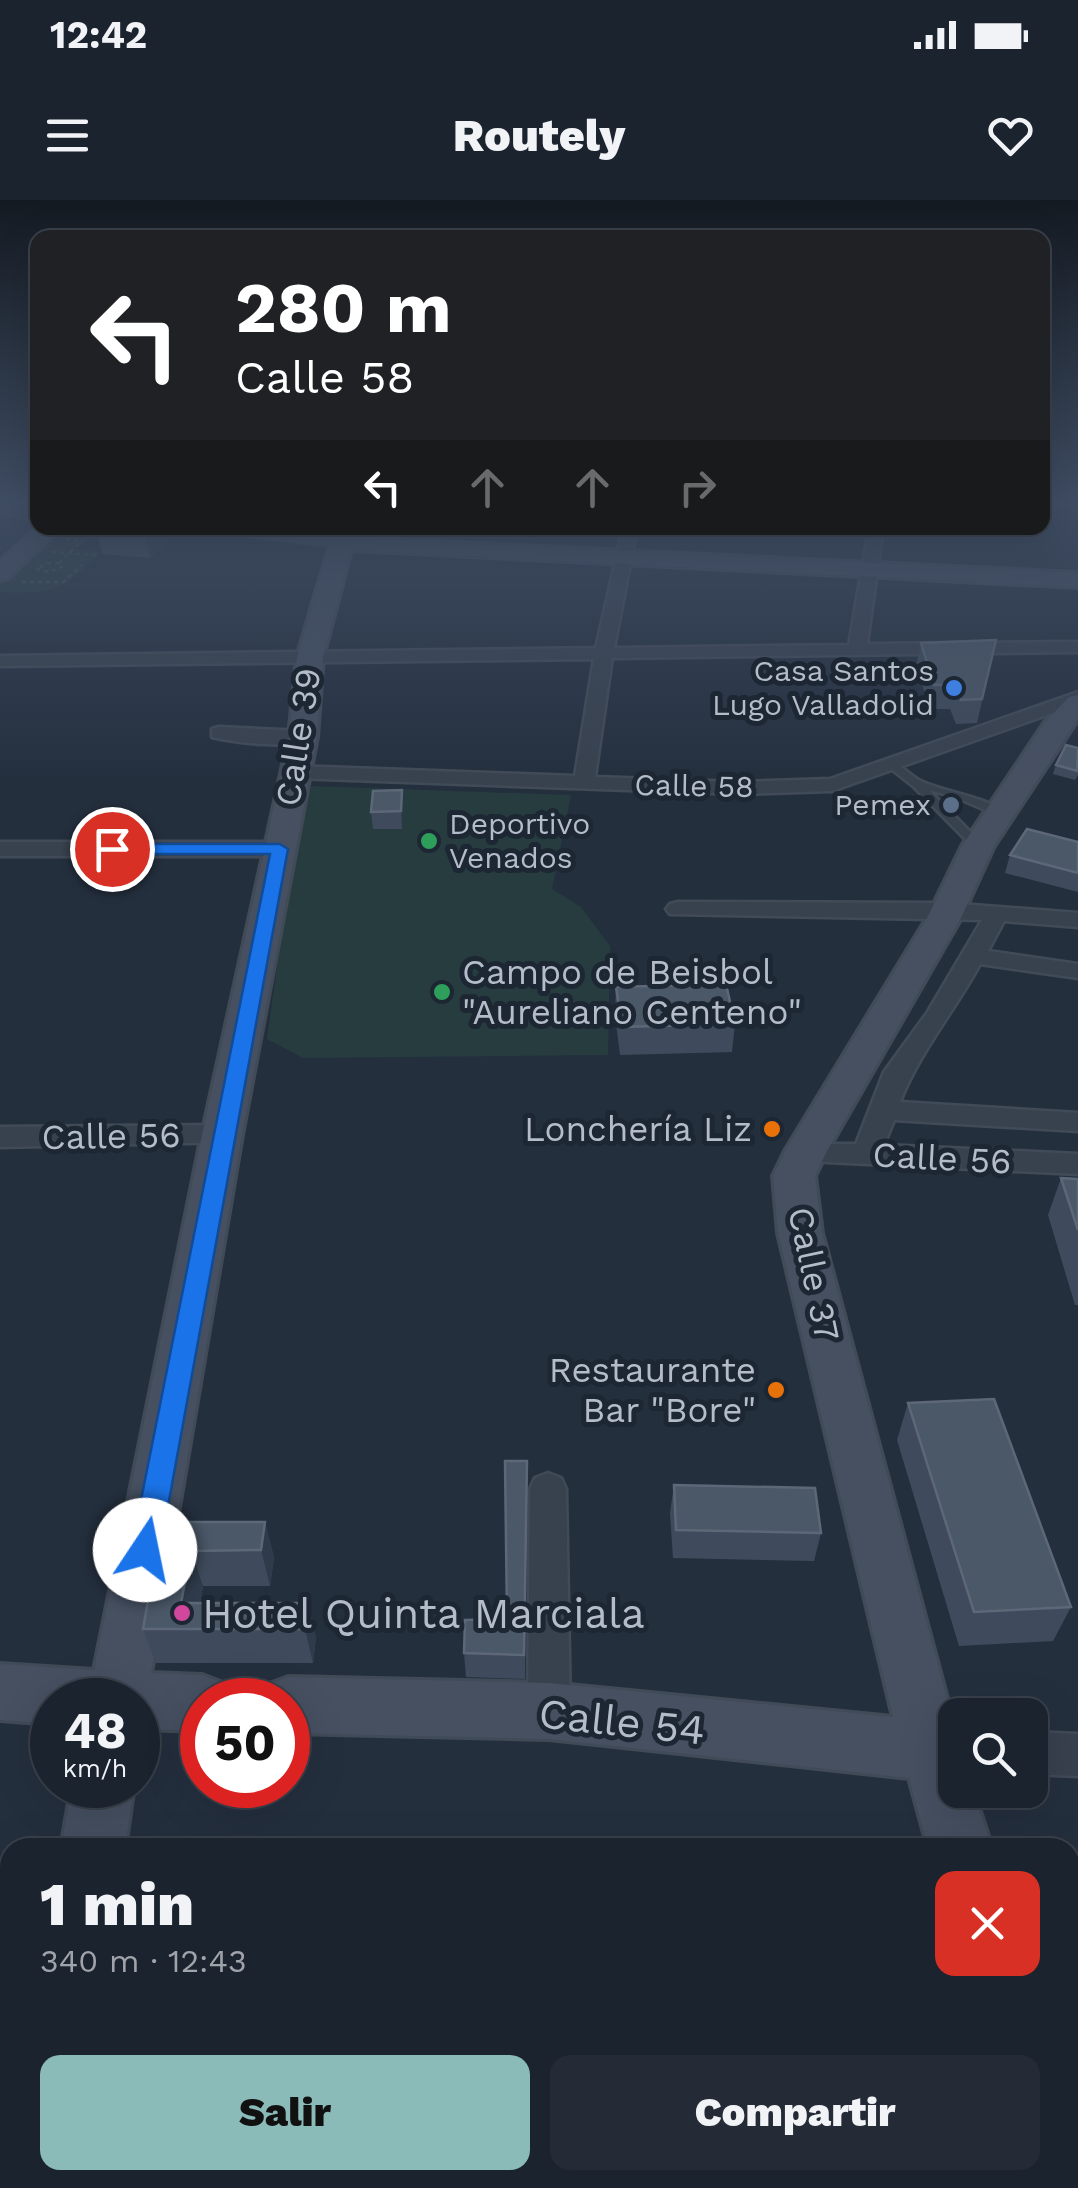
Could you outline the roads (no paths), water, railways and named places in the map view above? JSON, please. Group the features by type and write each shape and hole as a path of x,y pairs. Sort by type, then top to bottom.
{"street":[{"name":"Calle 39","path":"120,1678 222,1135 299,754 321,595"},
{"path":"584,784 615,595"},
{"path":"857,650 864,595"},
{"path":"0,661 604,650 1078,647"},
{"name":"Calle 58","path":"219,732 299,754 584,784 738,788 832,784 1072,716"},
{"name":"Calle 37","path":"938,1733 800,1233 794,1176 946,914 989,829 1072,716"},
{"path":"0,849 280,849"},
{"path":"678,908 1078,920"},
{"path":"946,914 1078,929"},
{"path":"866,1155 898,1072 992,922"},
{"path":"974,956 1078,971"},
{"path":"884,1110 1078,1122"},
{"name":"Calle 56","path":"0,1137 222,1135"},
{"name":"Calle 56","path":"806,1151 1078,1164"},
{"path":"548,1489 549,1712"},
{"path":"0,1692 30,1694"},
{"name":"Calle 54","path":"310,1706 549,1712 938,1751"},
{"path":"1048,1754 1078,1754"},
{"path":"95,1838 99,1808"},
{"name":"Calle 37","path":"953,1808 958,1838"}],"lane":[{"path":"893,765 989,829"},
{"path":"917,784 958,795 989,829"}],"place":[{"name":"Casa Santos Lugo Valladolid","path":"954,688"},
{"name":"Pemex","path":"951,805"},
{"name":"Deportivo Venados","path":"429,841"},
{"name":"Campo de Beisbol \"Aureliano Centeno\"","path":"442,992"},
{"name":"Lonchería Liz","path":"772,1129"},
{"name":"Restaurante Bar \"Bore\"","path":"776,1390"},
{"name":"Hotel Quinta Marciala","path":"182,1613"}]}
